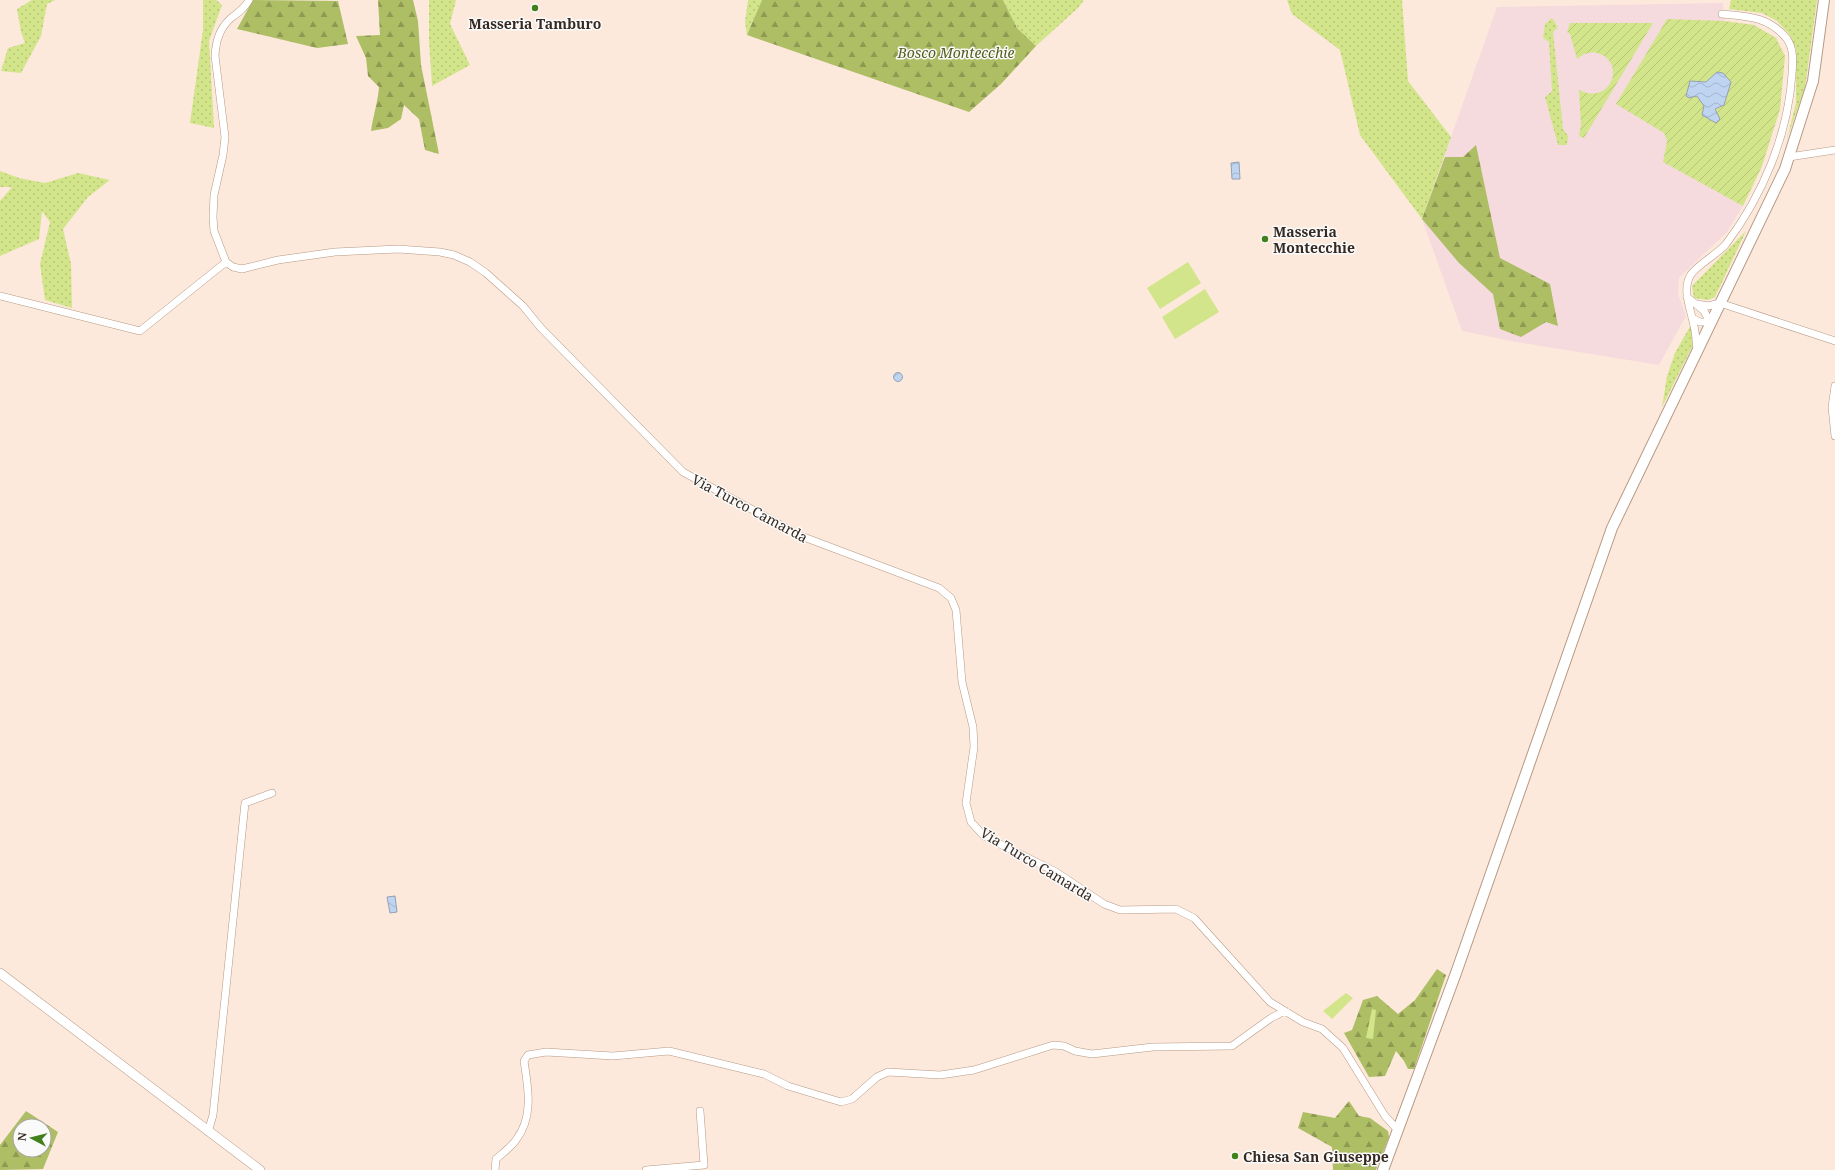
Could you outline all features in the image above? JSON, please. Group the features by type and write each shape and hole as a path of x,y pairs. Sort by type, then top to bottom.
{"main road":[{"path":"1383,1170 1456,973 1612,528 1710,322 1767,208 1789,157 1812,81 1824,0"},
{"path":"0,973 260,1170"}],"street":[{"path":"0,296 140,331 226,262 214,230 213,217 214,195 225,137 215,56 216,43 220,32 229,20 246,5 249,0"},
{"path":"1697,350 1687,298 1690,275 1725,245 1754,200 1777,148 1785,124 1790,97 1793,55 1788,40 1775,27 1754,16 1722,14"},
{"path":"1789,157 1835,150"},
{"name":"Via Turco Camarda","path":"226,262 233,267 242,269 278,260 335,252 398,249 440,252 454,255 470,262 499,284 523,306 542,328 683,472 801,536 939,588 951,598 956,610 962,682 973,727 974,747 966,803 971,822 984,836 1056,872 1104,904 1120,910 1176,909 1188,915 1212,936 1270,1002 1303,1022 1322,1029 1343,1048 1385,1116 1398,1130"},
{"path":"1687,298 1697,304 1710,322"},
{"path":"1697,304 1708,306 1720,303 1835,341"},
{"path":"1692,318 1700,322 1710,322"},
{"path":"1835,386 1832,407 1835,436"},
{"path":"208,1132 213,1115 245,803 272,793"},
{"path":"495,1170 496,1159 516,1140 524,1127 528,1108 524,1061 528,1055 546,1052 613,1056 669,1051 764,1074 788,1086 841,1102 852,1099 877,1077 888,1072 940,1075 974,1070 1053,1045 1064,1046 1075,1052 1092,1054 1153,1047 1232,1046 1271,1018 1285,1011"},
{"path":"646,1170 704,1165 700,1111"}],"shaded area":[{"path":"1723,3 1725,21 1754,25 1776,38 1785,56 1780,109 1762,166 1743,206 1727,232 1679,278 1678,294 1686,316 1659,365 1516,342 1462,331 1422,219 1497,7"}],"green space":[{"path":"32,0 55,0 47,4 41,36 21,73 1,71 8,48 25,43 21,32 17,9"},
{"path":"203,0 216,0 222,5 209,41 214,128 190,123 203,30"},
{"path":"253,0 338,1 348,44 317,48 237,29"},
{"path":"378,0 413,0 418,21 421,65 439,154 425,150 419,119 404,105 401,119 388,128 371,131 379,87 368,76 366,58 356,36 380,35"},
{"path":"429,0 456,0 450,24 470,65 432,86 429,40"},
{"path":"748,0 762,0 747,35 745,22"},
{"name":"Bosco Montecchie","path":"762,0 1003,0 1017,28 1036,46 1001,84 969,112 747,35"},
{"path":"1003,0 1084,0 1078,8 1036,46 1017,28"},
{"path":"1287,0 1402,0 1408,81 1451,137 1422,219 1360,135 1340,50 1292,14"},
{"path":"1731,0 1817,0 1805,88 1787,139 1796,103 1796,49 1789,34 1777,21 1762,13 1729,9"},
{"path":"1552,18 1558,27 1553,32 1563,129 1568,136 1567,145 1558,145 1545,97 1552,91 1549,42 1543,38 1545,24"},
{"path":"1667,19 1724,21 1754,25 1776,38 1785,56 1780,109 1762,166 1743,206 1663,162 1667,141 1664,133 1616,104"},
{"path":"1570,23 1653,23 1584,138 1579,136 1581,125 1579,90 1590,93 1599,93 1611,82 1613,74 1612,66 1608,59 1600,54 1588,53 1577,59 1570,34 1567,32"},
{"path":"1476,145 1500,258 1550,284 1558,326 1546,322 1521,337 1500,329 1493,294 1459,263 1422,219 1445,157 1463,157"},
{"path":"0,171 19,178 45,183 78,173 110,180 88,197 63,229 71,264 72,308 45,300 40,264 50,222 42,211 39,239 0,256 0,201 12,187 0,187"},
{"path":"1746,231 1715,297 1708,300 1694,298 1692,286"},
{"path":"1188,262 1201,283 1160,309 1147,288"},
{"path":"1205,289 1219,312 1175,339 1162,317"},
{"path":"1692,323 1694,343 1662,407 1667,376 1675,353"},
{"path":"1437,969 1446,975 1414,1069 1408,1069 1396,1051 1385,1076 1369,1077 1344,1033 1352,1030 1363,1000 1377,996 1398,1014 1415,1000"},
{"path":"1346,993 1353,998 1332,1019 1323,1011"},
{"path":"1372,1009 1376,1010 1373,1039 1366,1038"},
{"path":"1349,1101 1359,1116 1370,1118 1388,1131 1389,1137 1376,1170 1333,1170 1332,1147 1298,1128 1303,1112 1335,1118"},
{"path":"26,1111 37,1118 21,1118"},
{"path":"52,1128 58,1132 52,1147"},
{"path":"12,1129 12,1158 47,1158 43,1169 0,1170 0,1145"}],"water":[{"path":"1717,72 1723,73 1731,82 1724,105 1715,109 1720,119 1716,123 1702,115 1704,106 1697,96 1689,98 1686,96 1690,81 1706,82"},
{"path":"1239,162 1240,179 1232,179 1231,163"},
{"path":"896,373 900,373 902,377 900,381 896,381 894,379 894,375"},
{"path":"395,896 397,912 390,913 387,897"}],"place":[{"name":"Masseria Tamburo","path":"535,8"},
{"name":"Masseria Montecchie","path":"1265,239"},
{"name":"Chiesa San Giuseppe","path":"1235,1156"}]}
